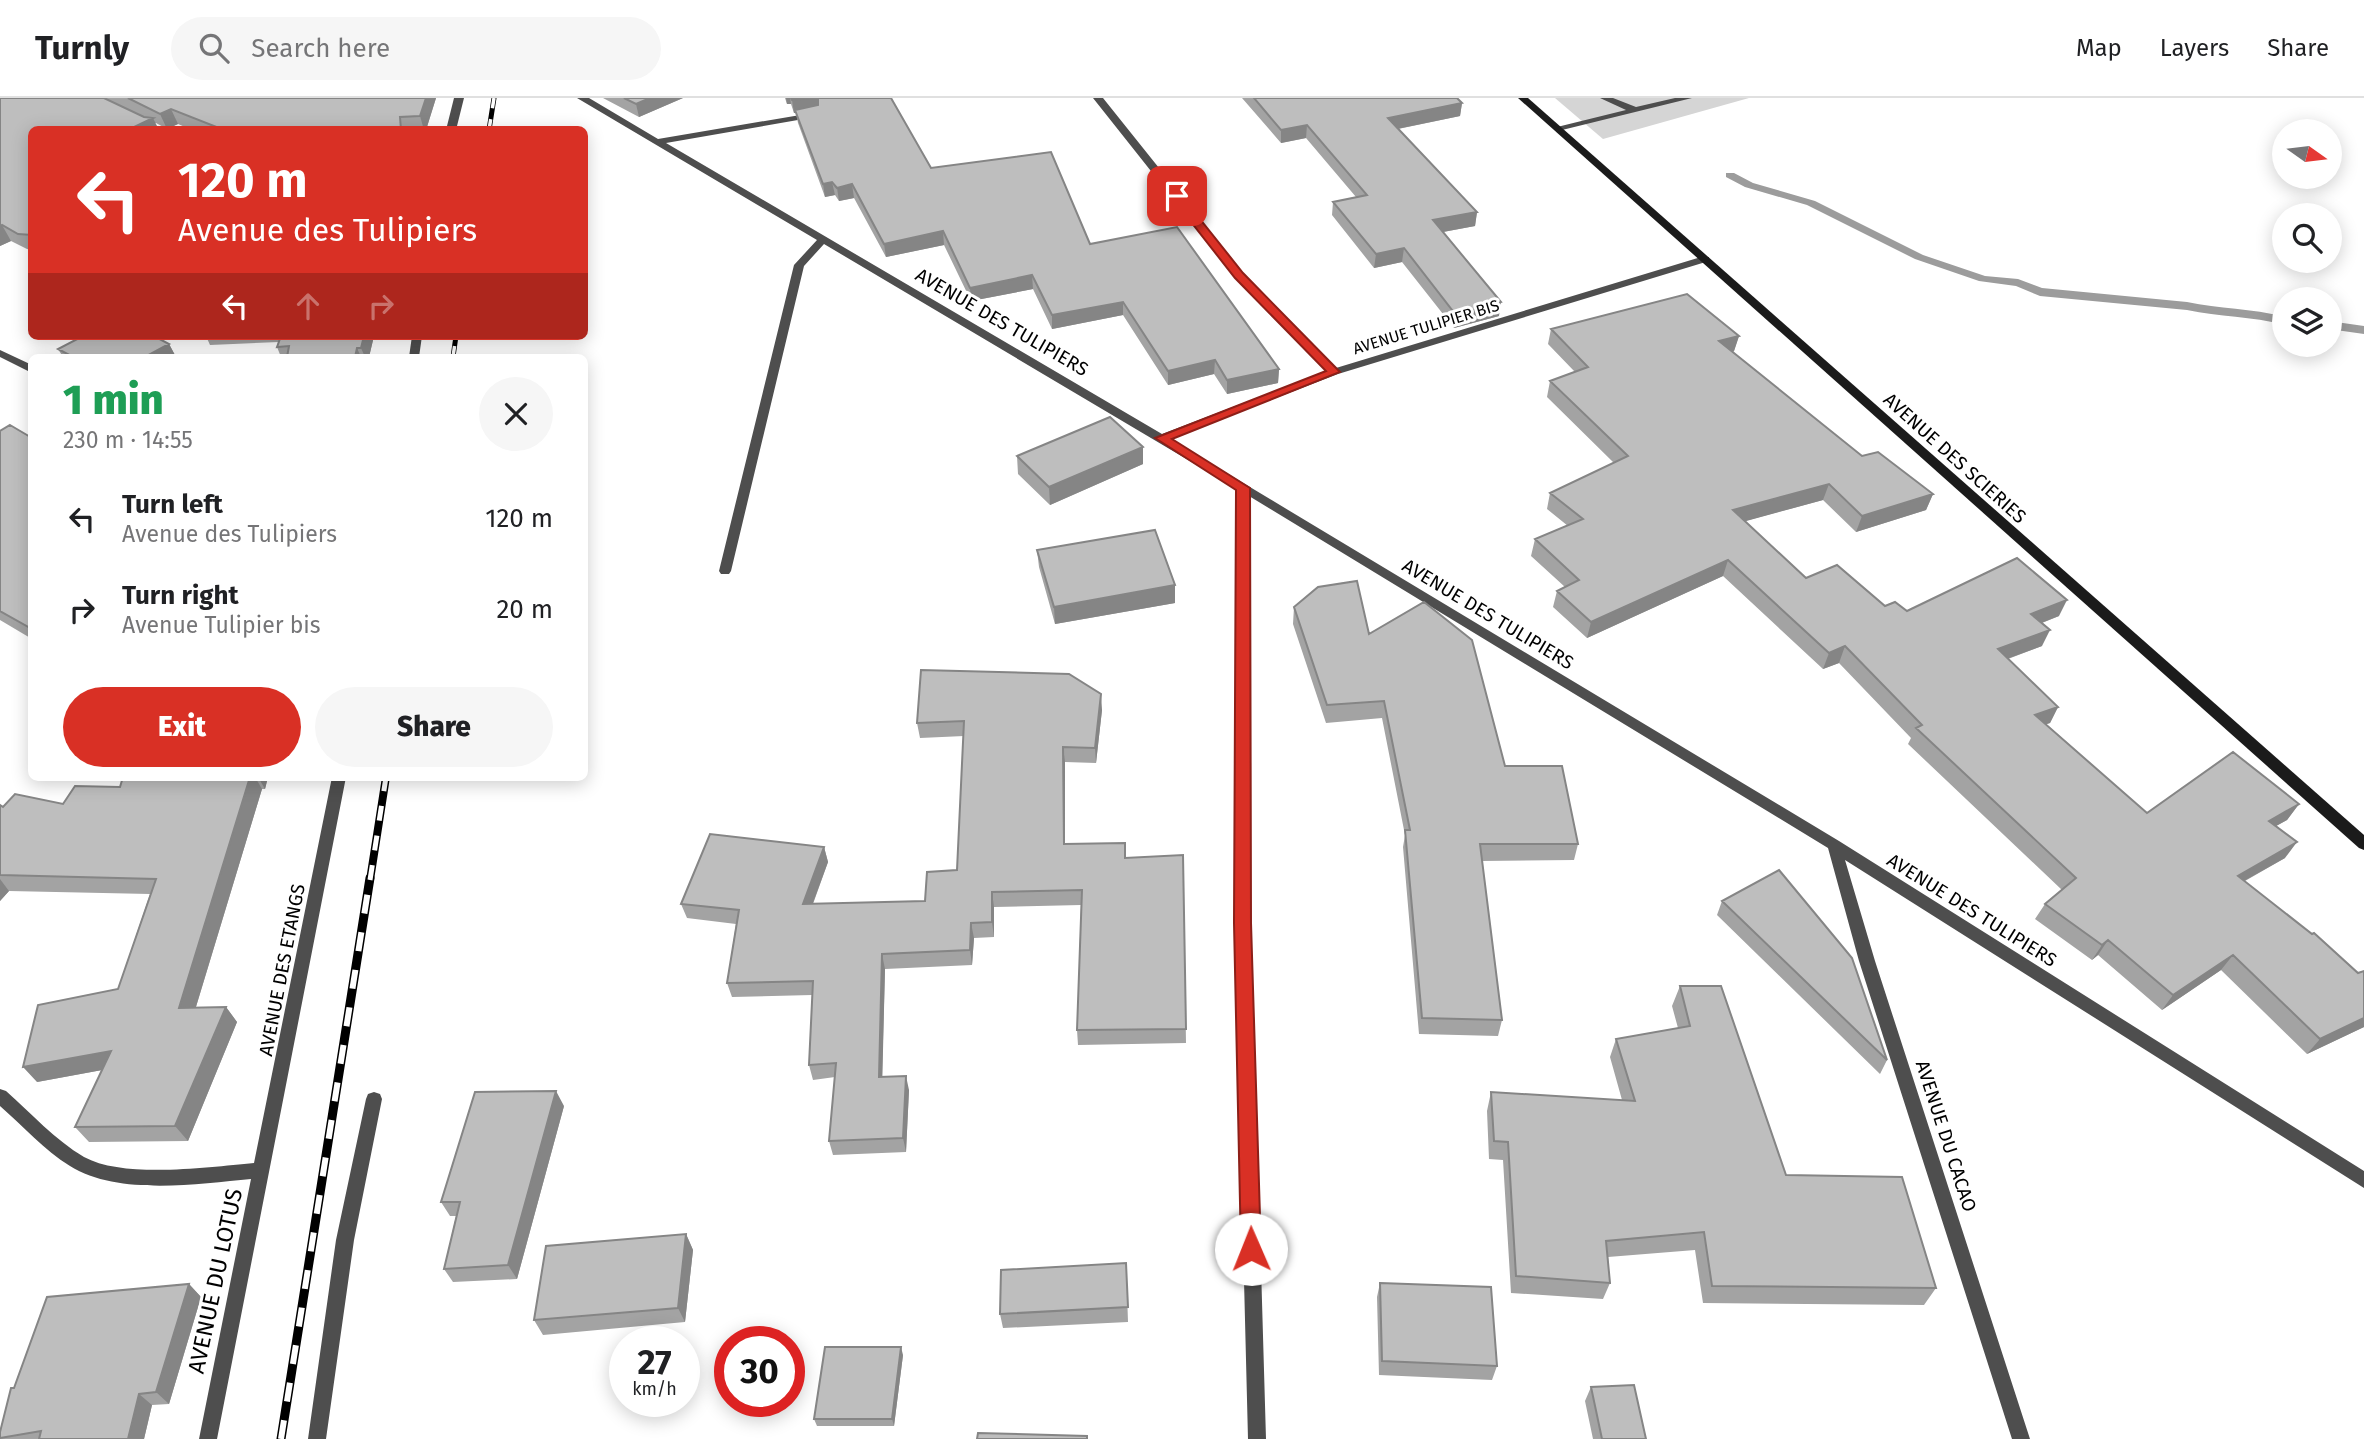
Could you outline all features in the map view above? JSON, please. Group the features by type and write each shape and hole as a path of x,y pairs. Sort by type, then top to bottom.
{"street":[{"path":"452,126 458,98"},
{"name":"AVENUE DES TULIPIERS","path":"582,98 1161,438 1834,845 2364,1180"},
{"path":"1098,98 1239,275 1334,372"},
{"name":"AVENUE DES SCIERIES","path":"1522,98 2364,844"},
{"path":"1605,98 1636,110"},
{"path":"1558,128 1687,98"},
{"path":"657,142 816,114"},
{"path":"725,570 799,265 823,239"},
{"name":"AVENUE TULIPIER BIS","path":"1161,438 1334,372 1704,258"},
{"path":"0,353 28,368"},
{"path":"1243,488 1243,923 1257,1439"},
{"name":"AVENUE DES ETANGS","path":"263,1170 338,781"},
{"name":"AVENUE DU CACAO","path":"1834,845 1867,961 2021,1439"},
{"name":"AVENUE DU LOTUS","path":"0,1096 79,1164 122,1175 180,1177 263,1170 208,1439"},
{"path":"317,1439 345,1240 374,1099"}],"shaded area":[{"path":"1555,98 1749,98 1603,139"}],"building":[{"path":"0,98 104,98 144,117 153,118 136,126 28,126 28,235 18,234 0,226"},
{"path":"128,98 426,98 420,116 400,117 401,126 214,126 171,109 160,114"},
{"path":"624,98 650,98 636,104"},
{"path":"818,98 891,98 931,168 1051,152 1090,244 1177,227 1279,369 1227,380 1215,360 1168,371 1123,302 1052,315 1032,275 970,288 943,231 884,244 852,184 837,188 832,182 823,184 795,110 818,105"},
{"path":"1254,98 1457,98 1462,103 1388,118 1477,212 1433,220 1501,302 1456,315 1404,248 1376,254 1333,202 1367,195 1307,125 1281,130"},
{"path":"1687,294 1739,336 1719,341 1862,456 1878,452 1933,494 1862,516 1829,484 1733,510 1806,578 1837,565 1885,606 1895,602 1907,611 2017,558 2067,600 2031,614 2050,630 1998,649 2058,707 2035,715 2147,813 2233,752 2299,804 2269,821 2297,842 2238,876 2314,933 2358,973 2364,971 2364,1018 2320,1039 2233,955 2173,995 2108,940 2102,945 2045,904 2076,878 1916,728 1922,725 1845,646 1829,653 1728,560 1591,622 1557,591 1579,580 1535,539 1583,519 1550,493 1628,456 1550,381 1588,367 1551,329"},
{"path":"75,340 162,340 169,344 151,354 67,354 58,349"},
{"path":"280,340 363,340 356,354 288,354 289,346 277,347"},
{"path":"1110,417 1143,447 1049,487 1017,456"},
{"path":"10,425 28,436 28,627 0,611 0,431"},
{"path":"1155,530 1175,585 1054,607 1037,550"},
{"path":"1357,581 1369,634 1424,602 1472,640 1505,766 1562,766 1578,844 1480,844 1502,1020 1422,1018 1405,830 1410,830 1384,701 1327,705 1294,607 1318,587"},
{"path":"921,670 1069,674 1101,694 1095,748 1063,747 1064,844 1125,843 1125,858 1183,855 1186,1029 1077,1030 1082,890 992,892 992,922 971,923 970,950 882,954 879,1077 906,1076 903,1138 829,1141 836,1063 809,1065 813,981 727,983 739,910 681,904 710,834 824,847 803,904 925,901 927,872 957,870 964,721 917,723"},
{"path":"122,781 249,781 179,1008 226,1007 175,1126 75,1127 111,1051 23,1067 38,1005 118,989 156,879 0,875 0,805 3,807 15,794 63,804 75,786 120,787"},
{"path":"1779,870 1852,958 1887,1060 1722,901"},
{"path":"1680,986 1721,986 1786,1175 1902,1177 1936,1288 1712,1286 1704,1232 1606,1241 1610,1283 1516,1276 1508,1142 1494,1141 1491,1092 1635,1101 1616,1039 1690,1026"},
{"path":"556,1091 508,1265 444,1269 460,1202 441,1202 475,1092"},
{"path":"686,1234 678,1308 534,1320 546,1246"},
{"path":"1126,1263 1128,1307 1000,1314 1001,1270"},
{"path":"1380,1283 1491,1287 1497,1366 1382,1361"},
{"path":"189,1284 156,1392 139,1394 128,1439 39,1439 41,1431 0,1438 11,1388 14,1388 47,1297"},
{"path":"825,1347 901,1347 892,1419 814,1419"},
{"path":"1634,1385 1646,1439 1602,1439 1591,1387"},
{"path":"978,1433 1087,1436 1087,1439 977,1439"}],"waterway":[{"path":"1730,175 1749,185 1811,203 1919,257 1983,279 2018,283 2040,292 2260,314 2272,318"},
{"path":"2342,327 2364,330"}],"railway":[{"path":"490,126 494,98"},
{"path":"453,354 455,340"},
{"path":"370,880 385,781"},
{"path":"281,1439 370,878"}],"route":[{"path":"1177,196 1239,275 1334,372 1161,438 1243,488 1243,923 1251,1249"}]}
